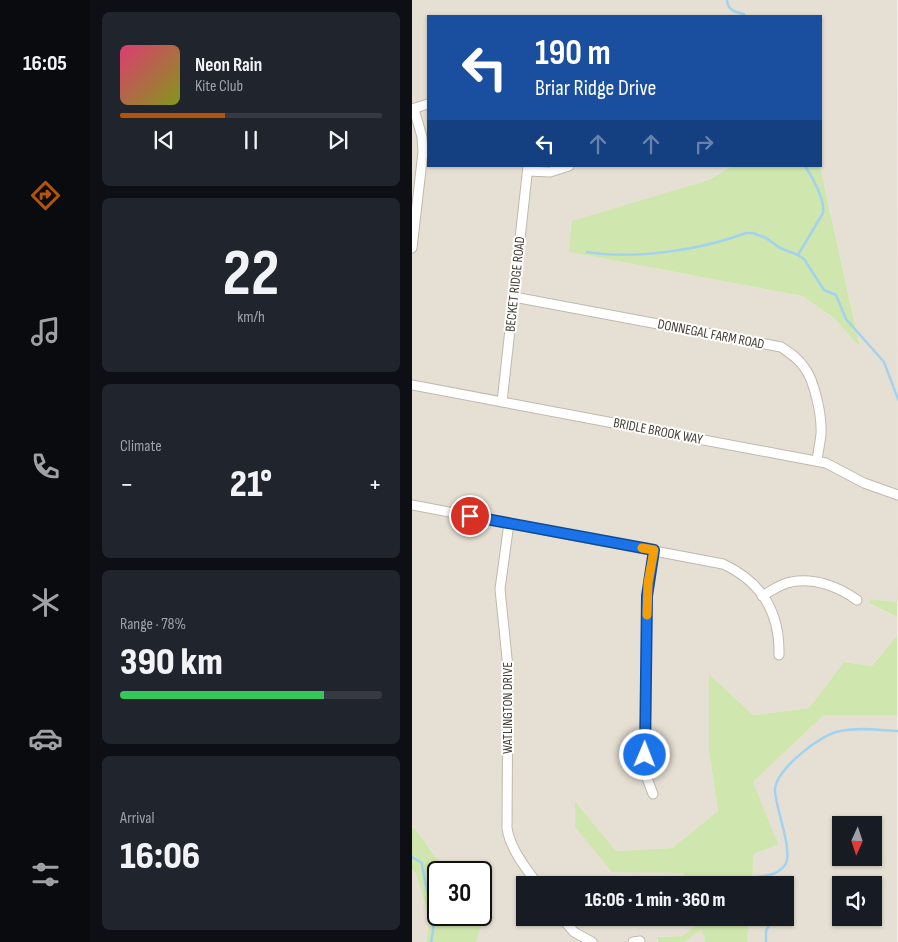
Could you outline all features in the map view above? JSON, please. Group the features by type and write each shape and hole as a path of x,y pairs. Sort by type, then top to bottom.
{"street":[{"path":"412,248 422,152 422,138 413,109 427,104"},
{"path":"528,169 550,172 567,167"},
{"name":"BECKET RIDGE ROAD","path":"502,402 528,169"},
{"name":"DONNEGAL FARM ROAD","path":"514,297 781,347 796,357 805,367 812,380 821,422 817,461"},
{"name":"BRIDLE BROOK WAY","path":"412,385 826,463 864,483 898,495"},
{"path":"412,505 723,564 750,582 769,605 778,631 779,655"},
{"name":"WATLINGTON DRIVE","path":"509,523 500,589 508,668 507,828 508,837 532,876"},
{"path":"653,794 645,772 645,755 647,596 654,550"},
{"path":"762,596 790,582 806,582 834,586 844,590 857,600"},
{"path":"569,926 587,941"}],"shaded area":[{"path":"412,0 897,0 898,602 870,599 869,603 897,617 897,635 872,666 844,662 809,708 753,715 710,675 709,752 718,811 672,848 616,851 575,801 612,871 683,873 684,876 516,876 516,926 695,926 682,936 657,937 657,942 476,942 481,926 492,926 492,861 438,861 414,827 412,829","holes":["427,15 822,15 822,167 820,167 860,346 834,318 802,296 569,252 709,180 730,167 427,167"]},
{"path":"824,715 897,715 897,942 747,942 748,926 794,926 794,876 753,876 754,854 777,843 753,782"},
{"path":"412,870 416,874 427,911 427,926 429,926 426,942 412,942"},
{"path":"701,930 705,939 704,942 684,942"}],"green space":[{"path":"730,167 820,167 860,347 834,318 802,296 569,252 572,221 709,180"},
{"path":"870,599 897,602 897,617 869,603"},
{"path":"897,635 897,715 824,715 753,782 778,844 754,854 753,876 684,876 683,873 612,872 575,827 575,801 616,851 672,848 718,811 709,752 709,674 753,715 809,708 844,662 872,666"},
{"path":"414,827 438,861 427,861 427,911 416,874 412,870 412,829"},
{"path":"429,926 481,926 476,942 426,942"},
{"path":"695,926 748,926 747,942 704,942 705,939 701,930 684,942 658,942 657,937 682,936"}],"waterway":[{"path":"727,0 730,9 744,15"},
{"path":"798,255 823,213 820,196 806,167"},
{"path":"587,252 625,255 646,254 688,249 746,233 753,233 766,238 780,248 804,259 824,290 836,295 846,319 884,362 898,399"},
{"path":"764,876 777,872 785,865 787,859 786,840 775,790 782,773 791,763 811,746 840,731 862,729 898,731"},
{"path":"412,857 422,863 432,912 433,931 431,942"},
{"path":"766,942 766,931 769,926"}],"slow traffic":[{"path":"642,548 654,550 648,583 647,615"}],"route":[{"path":"470,516 654,550 647,596 645,755"}]}
